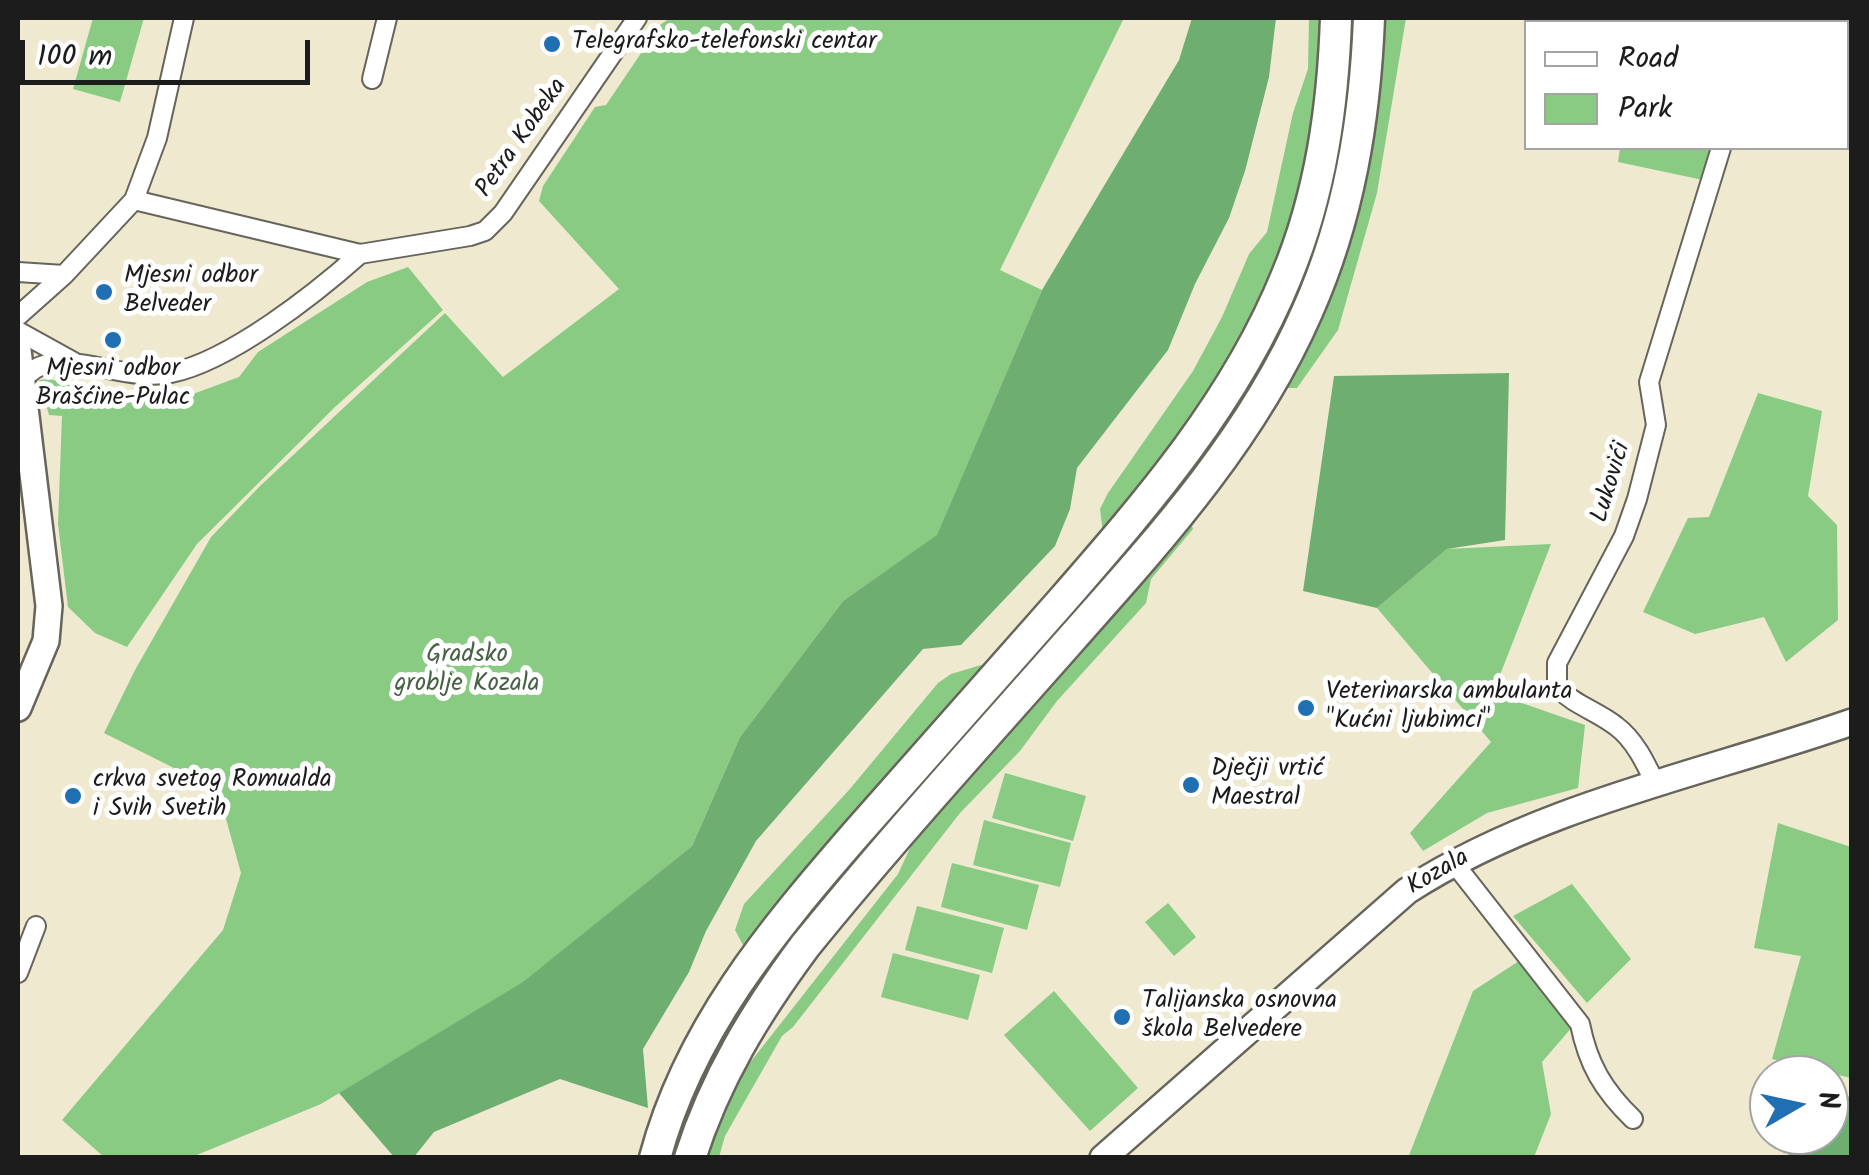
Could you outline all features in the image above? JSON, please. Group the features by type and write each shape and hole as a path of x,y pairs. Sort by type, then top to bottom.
{"highway":[{"path":"655,1158 687,1070 752,958 1153,496 1230,388 1277,299 1311,204 1331,108 1336,18"},
{"path":"690,1158 728,1063 805,946 1170,528 1265,394 1307,313 1342,215 1361,126 1369,18"}],"main road":[{"path":"18,350 49,606 46,640 18,708"},
{"name":"Kozala","path":"1103,1158 1407,891 1454,863 1526,830 1852,722"}],"street":[{"path":"18,316 134,200 157,138 184,18"},
{"path":"372,79 387,18"},
{"name":"Petra Kobeka","path":"134,200 360,254 470,236 492,226 636,18"},
{"name":"Lukovići","path":"1656,784 1620,728 1568,699 1557,686 1557,663 1624,536 1637,500 1656,426 1649,382 1720,150"},
{"path":"22,379 43,365 82,366 146,377 200,364 332,279 360,254"},
{"path":"18,272 64,274"},
{"path":"18,331 82,366"},
{"path":"1454,863 1580,1024 1586,1056 1597,1078 1633,1119"},
{"path":"18,973 36,926"}],"green space":[{"path":"93,18 144,18 120,102 73,89"},
{"name":"Gradsko groblje Kozala","path":"670,18 1124,18 1000,270 1042,290 937,536 843,601 740,737 692,846 523,983 321,1104 192,1157 104,1157 62,1120 223,930 241,873 218,790 104,733 135,670 211,537 445,313 503,377 619,289 539,201 543,186 595,107 606,105 660,25"},
{"path":"1192,18 1276,18 1269,77 1245,171 1229,218 1195,284 1168,350 1077,468 1070,509 1055,546 961,645 923,649 756,841 706,931 689,972 643,1049 648,1108 560,1079 434,1132 414,1157 394,1157 339,1093 523,982 692,846 740,737 843,601 937,535 1042,290 1179,60"},
{"path":"1309,18 1323,18 1312,124 1289,225 1273,273 1252,321 1198,413 1103,533 1100,509 1108,493 1193,371 1249,254 1267,232 1293,113 1308,69"},
{"path":"1386,18 1406,18 1377,193 1338,330 1297,388 1284,388 1359,201 1376,117"},
{"path":"1620,150 1711,150 1703,180 1618,162"},
{"path":"408,267 443,310 335,407 197,544 127,647 95,633 68,607 58,524 62,416 49,415 39,380 50,379 119,400 174,401 239,377 258,352 367,282"},
{"path":"1509,373 1505,540 1447,549 1377,608 1303,591 1334,376"},
{"path":"1758,393 1822,411 1808,496 1837,525 1838,620 1786,662 1764,617 1695,634 1643,612 1688,518 1709,517"},
{"path":"1240,456 1193,529 1151,579 1146,603 1057,701 1020,751 960,813 782,1036 725,1136 719,1157 704,1158 734,1083 898,874 917,833"},
{"path":"1551,544 1493,693 1585,725 1578,788 1487,813 1423,851 1410,833 1491,742 1377,608 1447,549"},
{"path":"988,663 743,945 735,930 744,904 849,790 938,683 951,674"},
{"path":"1005,773 1086,796 1073,841 992,818"},
{"path":"984,820 1071,843 1060,887 973,865"},
{"path":"1778,823 1851,847 1851,1078 1849,1055 1773,1055 1801,956 1754,948"},
{"path":"952,863 1039,885 1027,930 941,907"},
{"path":"1572,884 1631,959 1587,1003 1513,916"},
{"path":"1168,903 1196,937 1174,956 1145,922"},
{"path":"917,906 1004,928 992,973 905,950"},
{"path":"893,953 980,975 968,1020 881,997"},
{"path":"1522,959 1574,1025 1542,1062 1551,1114 1534,1157 1408,1158 1473,991"},
{"path":"1054,991 1138,1088 1090,1131 1004,1035"},
{"path":"1851,1097 1851,1157 1788,1157 1849,1155"}],"place":[{"name":"Telegrafsko-telefonski centar","path":"552,44"},
{"name":"Mjesni odbor Belveder","path":"104,292"},
{"name":"Mjesni odbor Brašćine-Pulac","path":"113,340"},
{"name":"Veterinarska ambulanta \"Kućni ljubimci\"","path":"1306,708"},
{"name":"Dječji vrtić Maestral","path":"1191,785"},
{"name":"crkva svetog Romualda i Svih Svetih","path":"73,796"},
{"name":"Talijanska osnovna škola Belvedere","path":"1122,1017"}]}
